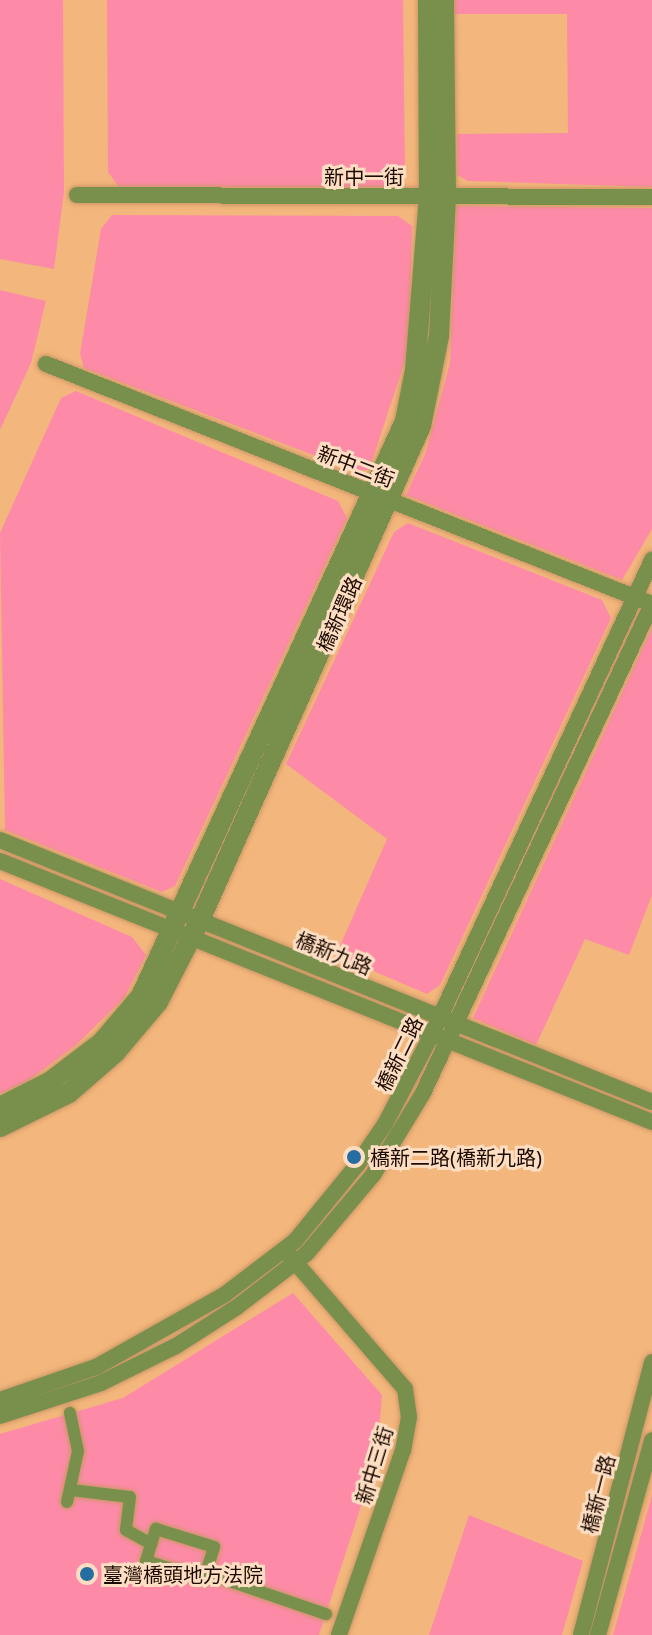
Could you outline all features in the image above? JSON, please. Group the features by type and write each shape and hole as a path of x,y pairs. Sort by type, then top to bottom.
{"street":[{"name":"橋新環路","path":"428,0 438,196"},
{"name":"橋新環路","path":"0,1127 69,1093 115,1053 158,1002 187,926 382,497 421,426 434,374 444,0"},
{"name":"新中一街","path":"77,195 652,197"},
{"name":"新中二街","path":"46,364 652,604"},
{"name":"橋新二路","path":"0,1416 101,1383 176,1346 296,1263 373,1175 440,1037 440,1017 652,560"},
{"name":"橋新二路","path":"0,1400 96,1367 171,1329 285,1250 385,1124 440,1037 456,1023 652,604"},
{"name":"橋新九路","path":"0,840 440,1037 652,1122"},
{"name":"橋新九路","path":"0,861 440,1017 652,1102"},
{"name":"橋新環路","path":"0,1107 51,1081 102,1042 141,996 187,926"},
{"name":"新中三街","path":"285,1250 405,1389 409,1417 403,1450 339,1635"},
{"name":"橋新一路","path":"581,1635 652,1362"},
{"path":"70,1413 78,1451 69,1496 130,1497 126,1530 151,1544"},
{"name":"橋新一路","path":"598,1635 652,1440"},
{"path":"156,1529 214,1547 204,1579 146,1561 151,1544 156,1529"},
{"path":"206,1573 326,1614"}],"shaded area":[{"path":"0,0 63,0 64,192 54,269 0,259"},
{"path":"107,0 403,0 405,174 396,187 119,187 108,172"},
{"path":"452,0 652,0 652,187 468,181 457,175 457,134 568,133 567,14 452,14"},
{"path":"456,206 652,208 652,529 622,580 406,495 426,452 450,363"},
{"path":"112,215 398,216 412,226 409,349 369,470 355,471 84,368 80,354 101,229"},
{"path":"0,290 46,301 31,363 0,430"},
{"path":"76,391 338,501 347,518 175,886 162,892 5,830 0,533 61,398"},
{"path":"408,523 602,600 611,618 440,985 427,994 336,955 387,839 286,764 394,532"},
{"path":"652,628 652,895 629,955 585,939 536,1045 473,1018"},
{"path":"0,879 132,937 146,955 124,998 76,1045 28,1081 0,1094"},
{"path":"293,1293 382,1395 377,1457 319,1635 0,1635 0,1434 123,1398"},
{"path":"652,1495 652,1635 613,1635"},
{"path":"469,1515 583,1561 562,1635 429,1635"}],"place":[{"name":"橋新二路(橋新九路)","path":"354,1157"},
{"name":"臺灣橋頭地方法院","path":"87,1574"}]}
